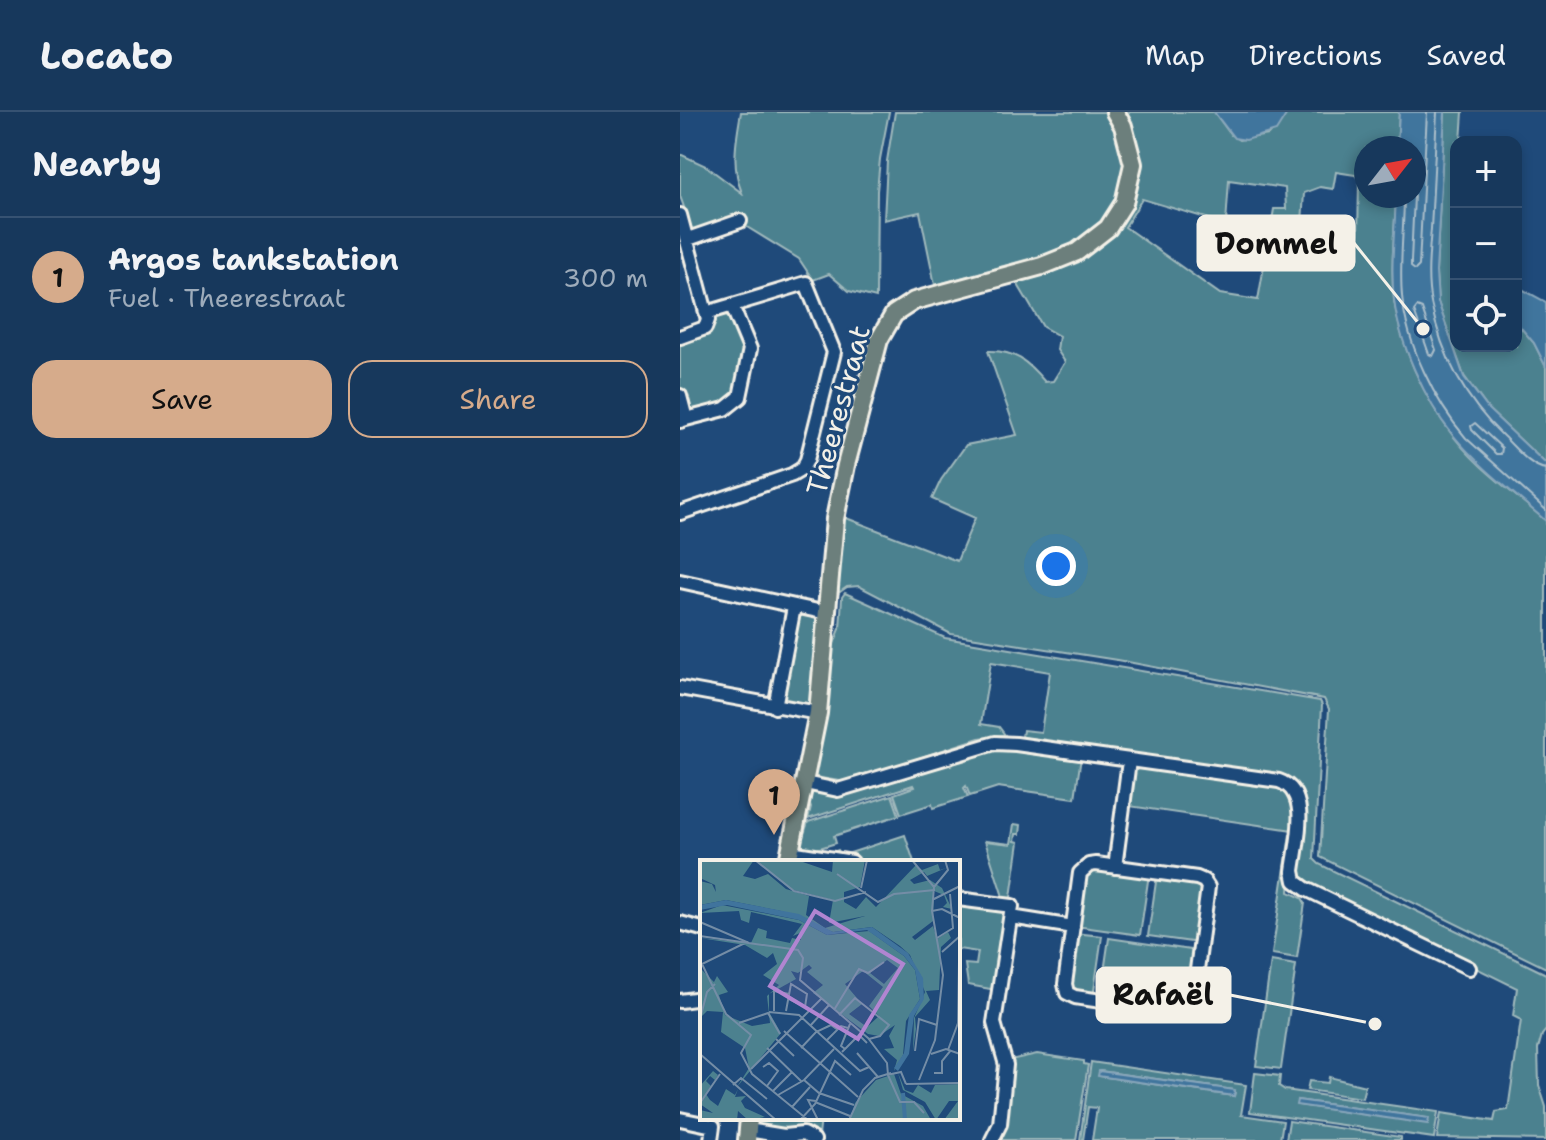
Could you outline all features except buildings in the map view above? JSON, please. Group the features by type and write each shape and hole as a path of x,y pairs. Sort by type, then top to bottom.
{"main road":[{"name":"Theerestraat","path":"789,857 818,713 835,519 879,340 890,319 903,307 932,294 1055,261 1088,245 1108,228 1124,203 1133,164 1123,126 1115,112"}],"street":[{"path":"680,215 686,248 708,320 705,328 680,337"},
{"path":"686,248 740,221"},
{"path":"680,513 802,469 807,460 834,352 806,283 706,313"},
{"path":"680,396 683,420 725,409 740,397 750,349 732,306"},
{"path":"680,581 827,613"},
{"path":"775,707 794,607"},
{"path":"680,688 818,713"},
{"path":"805,783 838,790 995,743 1279,781 1295,793 1298,803 1295,881 1469,968"},
{"path":"1115,867 1129,761"},
{"name":"Theerestraat","path":"789,857 827,860"},
{"path":"1096,864 1204,881 1208,887 1192,1006 1180,1013 1069,996 1065,984 1073,927 1080,873 1084,868 1096,864"},
{"path":"960,899 1073,927"},
{"path":"992,1140 1000,1124 1006,1065 993,1028 1011,912"},
{"path":"680,923 700,928"},
{"path":"680,1001 700,998"},
{"path":"680,1119 713,1126 711,1139"},
{"path":"748,1129 784,1136 803,1134 814,1140"}],"green space":[{"path":"741,112 889,112 877,191 876,298 849,291 829,274 813,280 799,259 742,224 693,232 680,196 680,154 706,166 742,193 736,163"},
{"path":"895,112 1108,112 1125,143 1125,187 1103,222 1081,240 1054,252 935,285 920,212 884,220 887,161"},
{"path":"1119,112 1214,112 1231,135 1239,140 1268,135 1288,112 1399,112 1398,136 1354,136 1354,175 1336,172 1333,189 1320,187 1304,193 1301,238 1358,240 1359,208 1395,208 1394,300 1407,351 1429,400 1458,442 1481,466 1546,521 1546,968 1320,857 1329,709 1324,699 1117,660 951,634 859,586 847,587 833,597 841,516 957,561 975,518 932,499 941,480 966,445 1017,435 988,351 1013,355 1045,382 1053,381 1065,362 1057,350 1059,336 1043,327 1014,278 1073,257 1136,186 1140,163","holes":["1229,180 1285,188 1286,209 1274,209 1258,300 1220,294 1125,227 1142,199 1226,224"]},
{"path":"1445,112 1463,112 1461,136 1450,136 1450,336 1438,302 1436,272"},
{"path":"731,310 746,350 733,402 689,416 680,388 680,340 710,330 714,325 712,316"},
{"path":"1522,329 1534,343 1546,367 1546,464 1489,410 1464,376 1456,352 1522,352"},
{"path":"845,593 945,638 1320,701 1314,859 1546,974 1546,1030 1538,1049 1539,1085 1546,1107 1546,1140 1437,1138 1441,1113 1494,1121 1496,1112 1508,1110 1521,1020 1513,1016 1517,988 1311,887 1298,877 1296,788 1133,754 1022,737 1023,730 1041,732 1050,672 991,662 981,724 999,727 1005,735 979,738 846,782 814,777 826,716 833,646 840,629 842,597"},
{"path":"801,612 818,618 809,706 783,703 780,696 796,615"},
{"path":"999,746 1081,757 1075,798 998,787 970,796 966,786 968,797 901,814 894,794 913,785 808,819 809,801 814,789 836,794 954,757 957,763 957,756"},
{"path":"1134,766 1280,785 1292,799 1293,830 1129,806"},
{"path":"892,795 899,815 834,836 836,843 810,851 799,849 808,822"},
{"path":"1014,824 1021,825 1015,841 1019,842 1010,904 1005,903 985,841 1011,844"},
{"path":"1290,834 1293,834 1289,892 1302,898 1305,903 1297,958 1272,954"},
{"path":"905,835 913,860 852,860 828,854 838,850 841,856"},
{"path":"1088,869 1122,870 1137,876 1149,874 1140,935 1075,926 1082,879"},
{"path":"1157,875 1195,880 1205,888 1199,943 1148,936"},
{"path":"960,904 1009,912 996,990 968,985 965,964 976,965 978,952 960,949"},
{"path":"1074,933 1102,936 1093,998 1071,993 1070,960 1075,957"},
{"path":"1109,938 1198,951 1191,1001 1184,1009 1145,1001 1139,1005 1100,999"},
{"path":"1271,961 1296,965 1281,1069 1256,1066"},
{"path":"1037,1054 1084,1061 1088,1065 1076,1140 997,1140 1010,1060"},
{"path":"1091,1062 1246,1085 1241,1115 1283,1121 1280,1140 1092,1140 1097,1108 1088,1107 1083,1140 1080,1140","holes":["1100,1071 1234,1090 1234,1096 1099,1076"]},
{"path":"1255,1073 1280,1076 1279,1086 1285,1090 1438,1112 1434,1138 1250,1112","holes":["1297,1100 1428,1118 1428,1123 1297,1105"]},
{"path":"1329,1077 1365,1086 1362,1098 1307,1090 1309,1081 1328,1083"},
{"path":"755,1120 821,1120 819,1136 799,1129 754,1129"},
{"path":"1289,1121 1401,1137 1401,1140 1286,1140"}],"water":[{"path":"1214,112 1288,112 1276,131 1246,140 1234,138"},
{"path":"1399,112 1445,112 1436,272 1438,302 1450,337 1450,352 1455,352 1464,377 1489,410 1546,464 1546,521 1485,469 1452,434 1432,405 1407,352 1394,300 1395,208 1426,208 1426,136 1398,136"},
{"path":"1522,289 1546,302 1546,367 1534,343 1522,329"},
{"path":"1099,1071 1235,1090 1234,1096 1098,1076"},
{"path":"1297,1100 1429,1118 1428,1124 1296,1105"}],"place":[{"name":"Dommel","path":"1423,329"},
{"name":"Argos tankstation","path":"774,835"},
{"name":"Rafaël","path":"1375,1024"}]}
